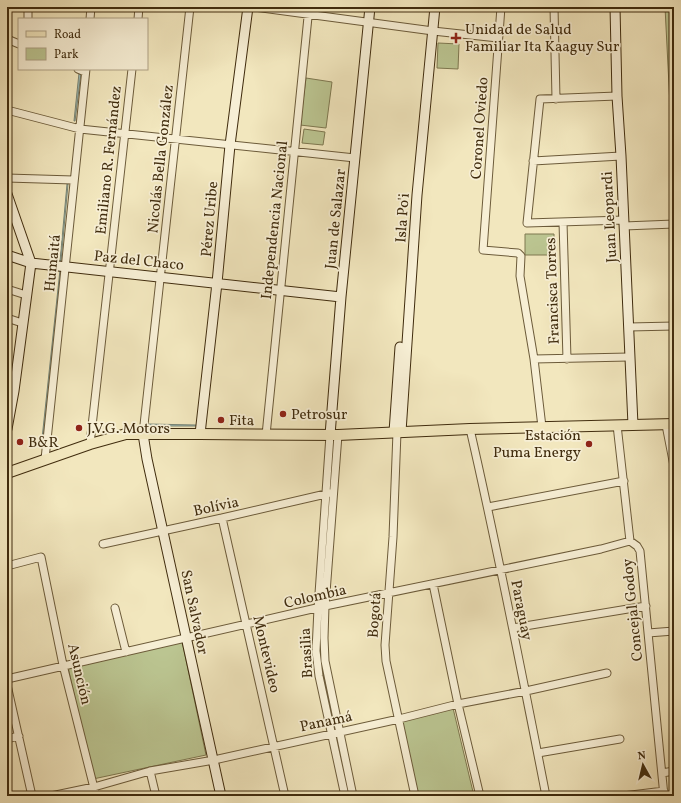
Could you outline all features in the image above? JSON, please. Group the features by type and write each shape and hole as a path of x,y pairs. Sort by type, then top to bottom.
{"main road":[{"path":"7,473 90,444 126,434 334,435 617,424 670,424"}],"street":[{"path":"28,7 28,18"},
{"path":"90,18 91,7"},
{"path":"138,18 139,7"},
{"name":"Nicolás Bella González","path":"143,434 190,7"},
{"name":"Pérez Uribe","path":"200,434 217,283 230,145 248,7"},
{"path":"254,7 308,11 368,22 498,38"},
{"name":"Juan de Salazar","path":"334,435 341,297 370,7"},
{"name":"Isla Po'i","path":"429,7 430,30"},
{"name":"Isla Po'i","path":"397,432 412,194 430,30 435,7"},
{"name":"Coronel Oviedo","path":"501,7 484,250 518,253 521,256 520,276 534,359"},
{"path":"554,7 556,99 617,96"},
{"name":"Juan Leopardi","path":"615,7 617,96 633,425"},
{"name":"Independencia Nacional","path":"266,435 308,11"},
{"path":"7,39 18,44"},
{"name":"Emiliano R. Fernández","path":"90,444 132,70"},
{"name":"Humaitá","path":"45,459 85,71"},
{"name":"Francisca Torres","path":"556,99 540,99 527,223 563,222 567,359"},
{"path":"7,110 80,129 355,158"},
{"path":"533,161 621,156"},
{"path":"7,178 73,180"},
{"path":"7,194 31,263 10,390 7,425"},
{"path":"563,222 674,224"},
{"name":"Paz del Chaco","path":"7,255 31,263 341,297"},
{"path":"7,289 26,295"},
{"path":"7,318 22,323"},
{"path":"629,327 674,326"},
{"path":"542,427 534,359 629,357"},
{"name":"Concejal Godoy","path":"617,424 630,541 637,546 640,551 664,794"},
{"path":"670,424 674,466"},
{"name":"Paraguay","path":"470,429 501,569 546,796"},
{"name":"Bogotá","path":"397,432 393,537 385,645 386,661 415,796"},
{"name":"San Salvador","path":"143,434 147,459 164,530 186,638 222,796"},
{"name":"Brasilia","path":"334,435 331,492 316,651 319,676 345,796"},
{"path":"488,508 624,481"},
{"name":"Bolívia","path":"103,544 331,492"},
{"name":"Montevideo","path":"222,518 285,796"},
{"name":"Colombia","path":"7,679 321,607 593,551 630,541"},
{"name":"Asunción","path":"7,566 41,557 63,665 96,796"},
{"path":"433,584 458,704 480,796"},
{"path":"512,628 646,606"},
{"name":"Brasilia","path":"321,607 325,661 353,795"},
{"path":"115,608 126,652"},
{"path":"648,633 674,631"},
{"name":"Panamá","path":"51,796 94,787 150,771 214,760 399,719 458,704 607,673"},
{"path":"7,685 32,796"},
{"path":"7,739 19,736"},
{"path":"538,753 620,739"},
{"path":"150,771 156,796"},
{"path":"662,773 674,771"},
{"path":"623,796 664,794"},
{"path":"345,796 353,795"}],"green space":[{"path":"665,7 674,7 674,184"},
{"path":"438,43 459,44 458,69 437,68"},
{"path":"306,78 332,82 326,128 300,125"},
{"path":"304,129 325,132 323,145 302,143"},
{"path":"525,234 554,234 554,255 525,255"},
{"path":"182,641 206,755 93,779 68,667"},
{"path":"453,708 474,796 416,796 399,722"}],"water":[{"path":"79,73 81,73 74,121"},
{"path":"67,184 68,184 60,261"},
{"path":"60,270 61,270 41,448"},
{"path":"148,424 196,425 196,426 148,426"}],"waterway":[{"path":"7,399 8,392"}],"place":[{"name":"Unidad de Salud Familiar Ita Kaaguy Sur","path":"456,38"},
{"name":"Petrosur","path":"283,414"},
{"name":"Fita","path":"221,420"},
{"name":"J.V.G. Motors","path":"79,428"},
{"name":"B&R","path":"20,442"},
{"name":"Estación Puma Energy","path":"589,444"}]}
